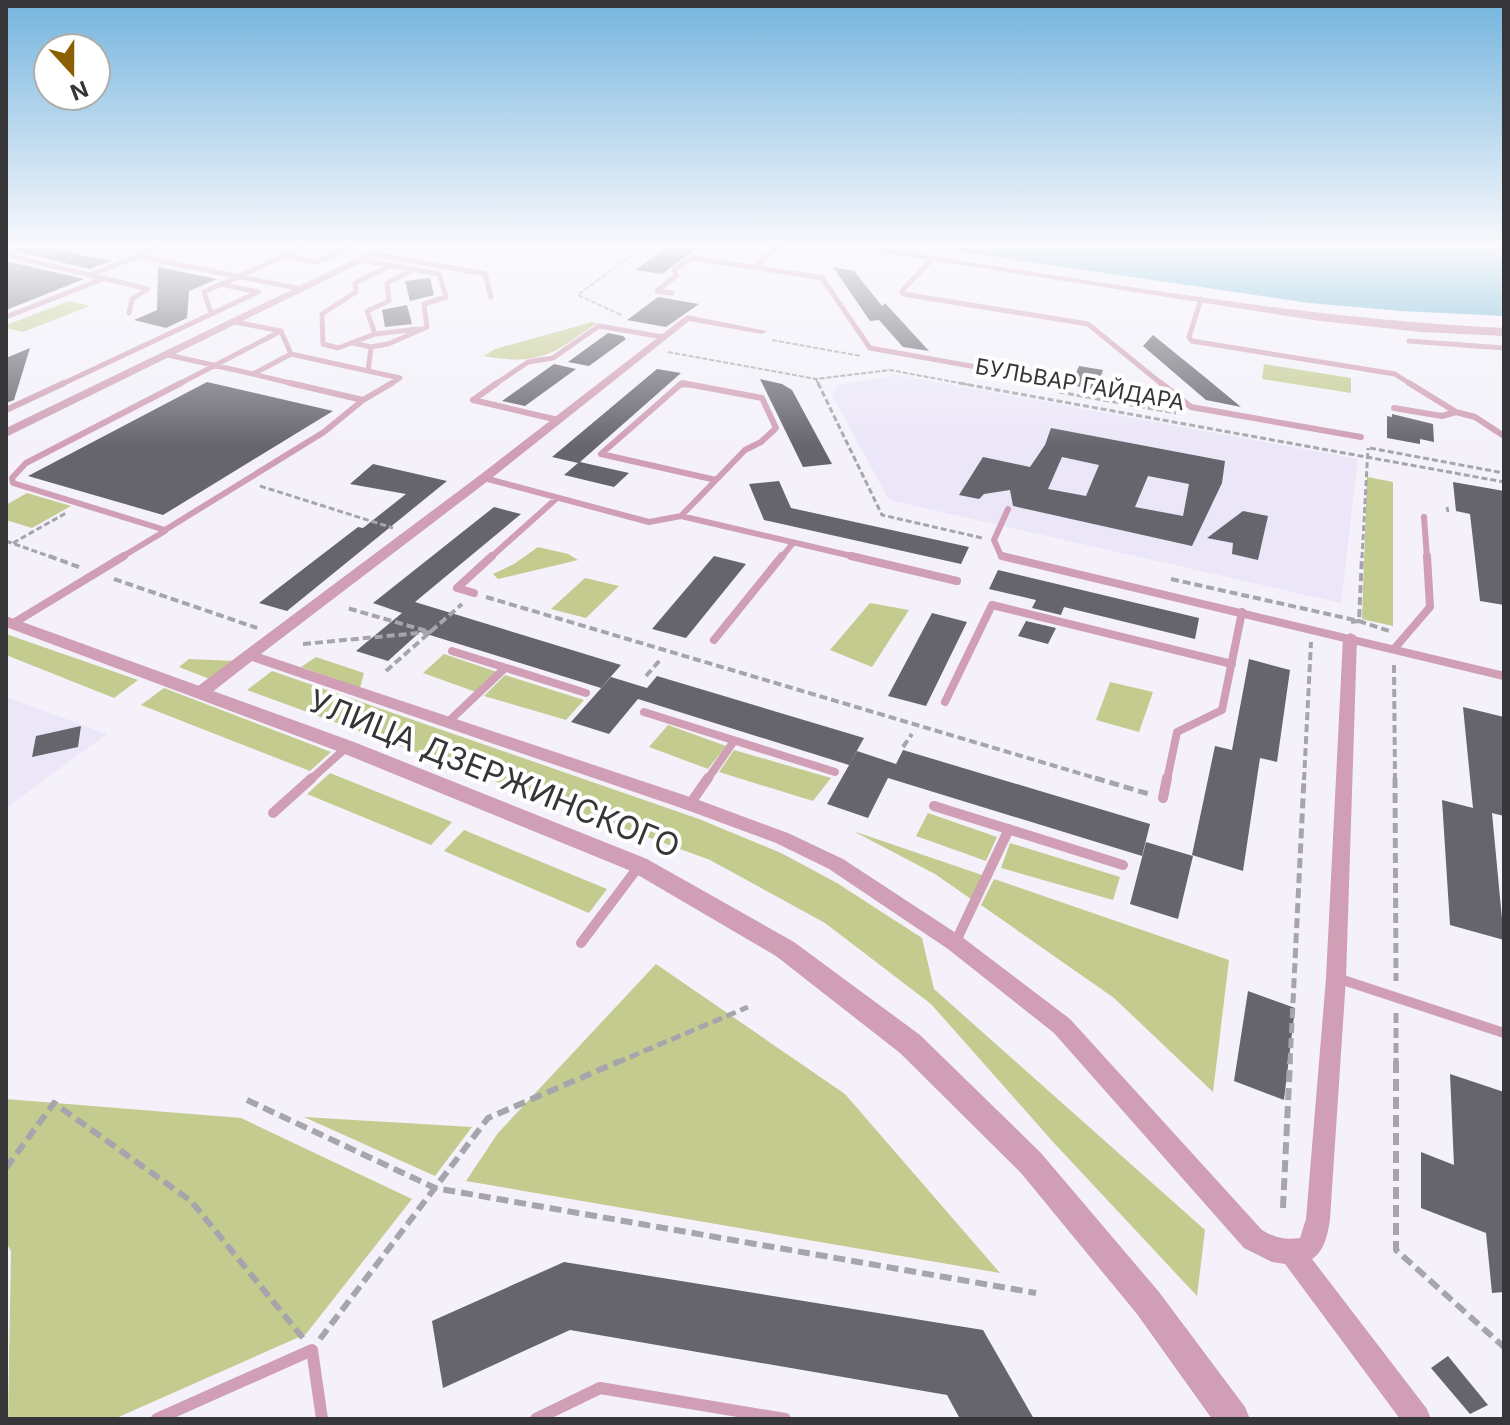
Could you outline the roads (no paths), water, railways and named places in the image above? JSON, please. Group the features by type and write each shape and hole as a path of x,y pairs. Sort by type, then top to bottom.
{"street":[{"path":"6,433 250,314"},
{"path":"1311,314 1372,323 1504,332"},
{"path":"200,693 484,478 687,318 767,336"},
{"name":"УЛИЦА ДЗЕРЖИНСКОГО","path":"9,622 347,747 639,865 785,949 910,1044 1031,1163 1148,1303 1233,1419"},
{"path":"251,656 690,804 782,838 836,864 955,943 1062,1026 1253,1239 1273,1252 1292,1253 1308,1248 1315,1235 1336,978 1354,630"},
{"path":"1292,1253 1417,1419"}],"lane":[{"path":"6,410 208,314"},
{"path":"322,314 323,344 338,348"},
{"path":"368,314 375,334"},
{"path":"425,314 427,327"},
{"path":"847,314 870,348 1054,381"},
{"path":"1029,314 1088,324 1191,407 1361,437"},
{"path":"1196,314 1189,337 1192,341 1395,374 1456,412 1475,417 1504,436"},
{"path":"235,322 281,331"},
{"path":"558,420 473,400 528,362 553,358 599,326 663,337"},
{"path":"317,360 375,334 427,327"},
{"path":"353,343 371,347 388,344 427,327"},
{"path":"281,331 291,354"},
{"path":"165,530 21,487 13,483 12,478 26,463 281,331"},
{"path":"1409,341 1504,348"},
{"path":"368,371 371,347"},
{"path":"9,622 324,432 363,400 400,378 291,354 253,374"},
{"path":"168,355 363,400"},
{"path":"681,516 716,480 745,450 761,442 776,428 762,398 682,383 601,454 716,480"},
{"path":"1394,408 1442,416 1456,412"},
{"path":"484,478 649,522 681,516 957,581"},
{"path":"474,593 457,588 557,498"},
{"path":"1008,509 994,540 1001,556 1312,629 1354,630 1394,649 1504,676"},
{"path":"1394,649 1430,607 1424,517"},
{"path":"714,640 793,543"},
{"path":"945,702 992,605 1232,664"},
{"path":"1163,798 1177,732 1222,710 1242,612"},
{"path":"452,651 586,693"},
{"path":"447,723 505,668"},
{"path":"644,712 835,772"},
{"path":"690,804 734,741"},
{"path":"273,813 347,747"},
{"path":"934,806 1123,865"},
{"path":"955,943 1009,829"},
{"path":"581,943 639,865"},
{"path":"1336,978 1504,1033"},
{"path":"157,1419 312,1350 322,1419"},
{"path":"536,1419 600,1388 785,1419"}]}
